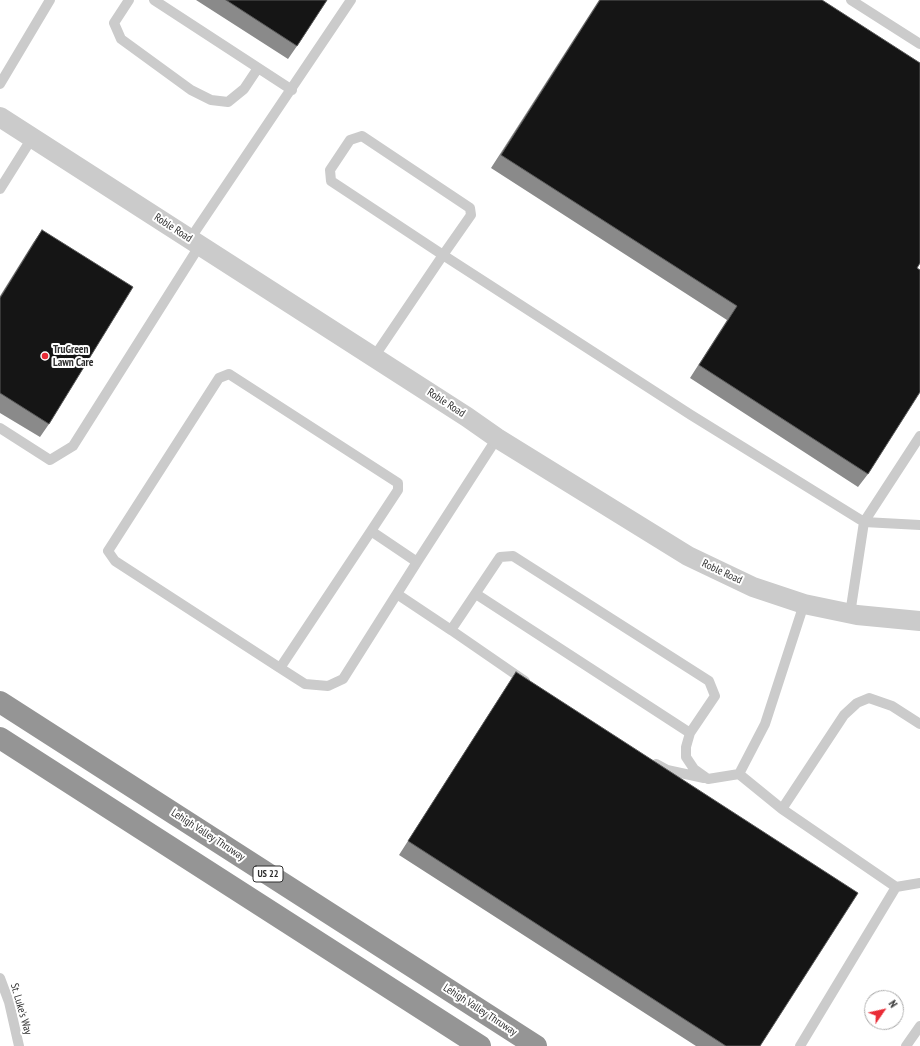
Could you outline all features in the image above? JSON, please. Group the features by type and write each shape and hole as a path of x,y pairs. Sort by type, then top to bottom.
{"highway":[{"name":"Lehigh Valley Thruway","path":"0,702 536,1046"},
{"name":"US 22","path":"0,738 480,1046"}],"street":[{"name":"Roble Road","path":"0,117 374,357 497,438 688,556 753,587 804,604 850,614 920,621"}],"lane":[{"path":"0,84 50,0"},
{"path":"129,0 114,23 121,39 191,90 211,100 228,102 244,89 258,68"},
{"path":"154,0 292,90"},
{"path":"0,428 50,460 73,446 195,242 351,0"},
{"path":"851,0 920,44"},
{"path":"374,357 443,255 471,215 470,208 362,136 350,140 330,170 331,181 443,255 691,416 864,522 920,525"},
{"path":"0,189 32,138"},
{"path":"280,668 398,490 398,483 229,374 218,378 108,551 115,561 280,668 305,684 328,686 343,678 497,438"},
{"path":"850,614 864,522 920,436"},
{"path":"371,531 417,562"},
{"path":"451,630 500,557 513,556 709,681 715,696 690,733 686,747 686,757 694,769 708,779"},
{"path":"397,594 534,687"},
{"path":"476,594 690,733"},
{"path":"739,774 765,724 804,604"},
{"path":"782,809 844,715 857,703 869,698 892,706 920,724"},
{"path":"648,760 667,770 708,779 739,774 782,809 896,888 920,883"},
{"path":"800,1046 896,888"},
{"name":"St. Luke's Way","path":"0,978 9,1002 19,1046"},
{"path":"906,1046 920,1026"}],"building":[{"path":"226,0 327,0 297,46"},
{"path":"600,0 822,0 920,63 920,263 917,268 920,270 920,392 868,474 699,365 737,306 501,155"},
{"name":"TruGreen Lawn Care","path":"42,230 133,287 49,424 0,393 0,298"},
{"path":"516,672 858,893 760,1046 726,1046 408,841"}],"place":[{"name":"TruGreen Lawn Care","path":"45,356"}]}
